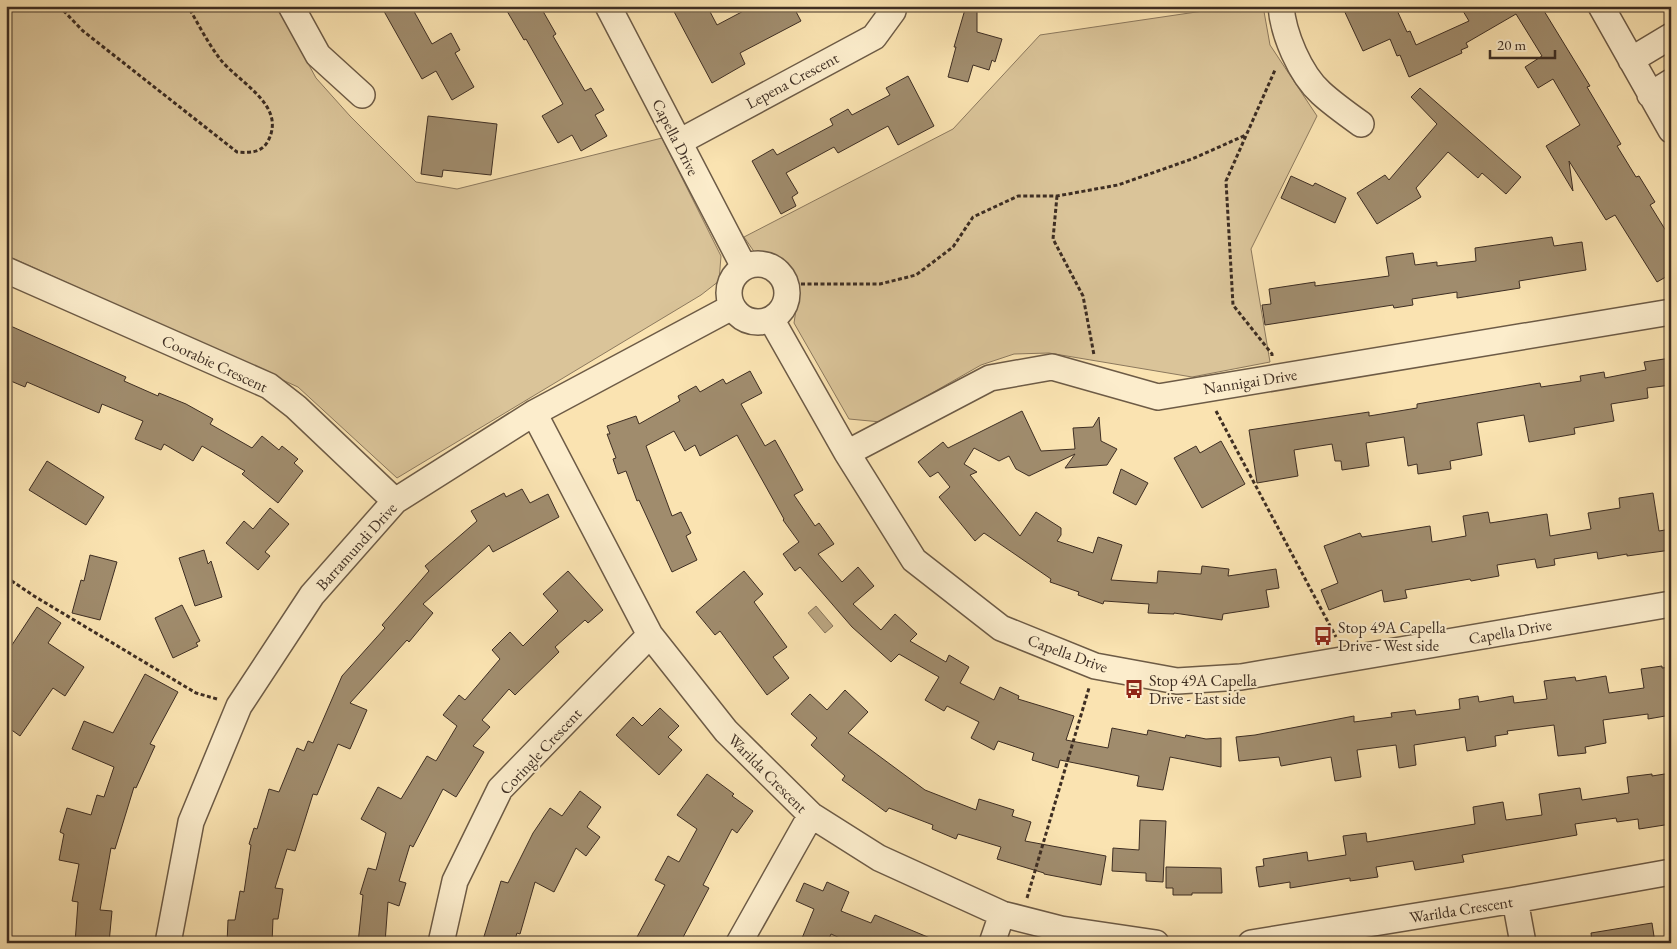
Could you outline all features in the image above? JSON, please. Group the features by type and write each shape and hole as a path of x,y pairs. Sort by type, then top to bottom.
{"street":[{"path":"291,6 318,55 362,94"},
{"name":"Capella Drive","path":"608,6 744,267"},
{"name":"Lepena Crescent","path":"679,142 874,36 893,11 894,6"},
{"path":"1281,6 1282,18 1296,60 1319,92 1361,124"},
{"path":"1601,6 1630,60 1661,88 1671,130"},
{"path":"1630,60 1671,36"},
{"path":"761,263 778,271 784,279 787,297 779,313 771,319 763,322 754,322 745,319 732,307 728,289 736,272 744,267 761,263"},
{"name":"Coorabie Crescent","path":"6,270 268,386 296,406 395,501"},
{"name":"Barramundi Drive","path":"168,943 191,822 239,706 312,594 395,501 534,413 732,307"},
{"name":"Nannigai Drive","path":"847,453 990,378 1052,367 1158,397 1671,312"},
{"name":"Capella Drive","path":"771,319 847,453 914,560 1001,628 1095,666 1177,681 1240,677 1671,604"},
{"name":"Warilda Crescent","path":"534,413 650,635 726,731 810,815 880,858 1011,917 1061,929 1156,943"},
{"name":"Coringle Crescent","path":"441,943 455,881 500,789 650,635"},
{"path":"739,943 810,815"},
{"name":"Warilda Crescent","path":"1251,943 1515,900 1671,872"},
{"path":"1515,900 1522,943"},
{"path":"992,943 1011,917"}],"path":[{"path":"59,6 83,31 237,152 251,153 266,145 272,132 272,118 267,105 221,60 188,6"},
{"path":"1275,377 1272,354 1233,305 1226,181 1289,39"},
{"path":"801,284 880,284 916,275 953,247 973,217 1018,196 1056,196 1118,185 1192,159 1246,135"},
{"path":"1056,196 1053,239 1082,296 1099,380"},
{"path":"1204,389 1348,659"},
{"path":"6,577 34,596 196,693 239,706"},
{"path":"1011,917 1095,666"}],"shaded area":[{"path":"6,6 277,6 316,78 350,116 416,182 457,189 662,138 721,256 719,281 701,295 397,478 298,387 6,255"},
{"path":"1237,6 1263,6 1270,45 1317,116 1251,249 1270,362 1192,377 1049,353 1014,354 981,365 881,422 849,419 794,323 799,290 781,262 755,253 744,237 953,129 1040,35"},
{"path":"816,606 833,626 825,633 808,613"}],"building":[{"path":"381,6 411,6 432,44 451,33 460,50 455,53 474,87 452,100 436,71 422,79"},
{"path":"504,6 540,6 556,34 553,36 585,91 591,88 604,110 595,115 607,136 581,151 572,135 558,143 542,116 563,104 526,39 524,40"},
{"path":"671,6 707,6 717,25 753,6 793,6 801,21 740,53 745,64 712,83"},
{"path":"966,6 977,6 977,32 1002,39 995,62 992,60 989,70 973,65 968,82 948,77 956,47 954,47"},
{"path":"1342,6 1395,6 1407,32 1410,31 1416,45 1469,21 1460,6 1541,6 1590,86 1587,87 1621,144 1617,146 1636,177 1639,176 1655,202 1650,205 1671,239 1671,274 1657,282 1615,215 1606,220 1569,161 1573,191 1546,146 1580,125 1553,79 1538,88 1525,67 1542,56 1516,14 1466,43 1468,47 1461,50 1462,53 1409,77 1400,55 1397,56 1390,39 1363,51"},
{"path":"908,76 934,126 898,145 888,126 838,153 834,147 786,173 798,193 792,197 796,206 781,214 752,161 773,149 777,155 833,125 830,119 848,109 852,115 890,95 886,88"},
{"path":"1420,88 1521,177 1506,194 1482,173 1478,178 1448,152 1416,188 1421,197 1377,224 1357,193 1385,175 1389,180 1437,124 1411,97"},
{"path":"428,116 497,124 491,175 443,170 442,177 421,174"},
{"path":"1291,176 1313,186 1315,183 1346,198 1335,223 1281,198"},
{"path":"1552,237 1554,246 1582,242 1586,270 1519,281 1520,288 1457,298 1457,292 1412,299 1413,305 1394,308 1393,305 1265,325 1262,305 1271,304 1269,289 1315,282 1315,286 1389,276 1386,257 1413,253 1415,265 1437,262 1437,266 1476,261 1475,248"},
{"path":"6,324 126,377 124,381 158,396 159,393 186,404 213,419 210,424 252,448 262,436 279,450 282,446 298,459 294,463 303,471 278,503 242,474 245,471 202,446 193,461 164,444 161,450 135,439 143,421 102,404 99,413 27,382 25,387 6,379"},
{"path":"1671,358 1671,385 1647,388 1648,398 1611,404 1614,421 1574,428 1575,434 1529,442 1524,415 1477,423 1482,455 1450,461 1451,469 1418,474 1417,464 1408,466 1404,437 1366,443 1369,466 1342,470 1341,461 1335,461 1332,444 1294,450 1298,476 1257,483 1249,430 1369,412 1369,416 1417,408 1417,404 1540,383 1541,387 1581,381 1580,376 1604,372 1605,378 1646,370 1644,362"},
{"path":"750,371 762,393 741,404 765,446 775,440 803,490 794,495 815,526 819,523 834,544 818,554 842,582 858,567 874,586 853,604 881,630 895,614 917,634 910,641 946,662 949,655 969,667 960,683 994,700 1000,687 1019,696 1018,699 1074,716 1066,740 1108,748 1112,728 1147,735 1148,730 1185,738 1186,735 1206,739 1221,738 1221,767 1170,757 1163,790 1137,786 1139,776 1060,760 1058,768 1032,760 1034,753 998,741 994,750 971,738 979,722 947,706 944,711 925,700 939,677 899,654 891,662 852,627 800,567 795,571 783,554 799,542 783,520 737,435 700,456 695,445 685,451 674,431 646,446 672,516 681,512 691,533 686,536 697,560 672,572 639,500 637,501 626,471 618,474 613,459 616,458 607,434 610,434 607,426 636,416 639,424 680,401 678,396 696,386 700,392 723,379 726,384"},
{"path":"1022,411 1041,451 1075,449 1073,428 1093,427 1099,417 1101,441 1117,449 1107,465 1065,468 1075,454 1029,476 1016,469 1009,456 999,461 974,448 964,464 977,472 970,475 1020,536 1036,512 1061,528 1061,535 1057,541 1093,553 1098,537 1122,545 1111,580 1157,583 1158,571 1201,574 1202,566 1229,569 1228,576 1276,569 1279,588 1266,590 1269,607 1223,614 1222,620 1174,613 1148,613 1149,604 1104,601 1103,604 1078,595 1079,592 1050,582 1051,579 984,533 975,541 939,497 950,487 938,472 930,477 918,462 943,442 948,448"},
{"path":"1221,441 1245,484 1202,508 1174,458 1196,446 1200,453"},
{"path":"47,461 104,497 86,525 29,490"},
{"path":"1121,469 1148,483 1136,505 1113,493"},
{"path":"522,489 530,503 548,494 559,517 493,552 489,545 423,604 433,613 409,642 407,640 350,703 367,710 350,749 338,744 317,795 313,794 295,851 287,849 275,888 283,889 278,919 273,919 272,943 227,943 228,920 235,920 240,891 244,892 251,845 249,844 254,828 257,829 269,789 279,792 297,748 304,751 308,741 313,743 342,676 385,628 382,625 429,571 425,566 477,521 471,511 504,493 506,497"},
{"path":"1653,493 1659,531 1671,529 1671,550 1598,559 1597,552 1554,559 1555,565 1537,568 1535,559 1497,565 1499,576 1405,590 1407,598 1384,602 1382,590 1329,610 1321,590 1338,583 1324,546 1360,533 1362,537 1430,526 1432,542 1466,536 1463,516 1488,512 1490,523 1547,514 1550,536 1591,529 1588,513 1620,508 1619,498"},
{"path":"270,508 289,524 265,552 270,556 258,570 226,543 244,521 253,529"},
{"path":"204,550 208,564 211,561 222,597 195,606 179,558"},
{"path":"90,555 117,562 100,620 72,613 81,580 84,581"},
{"path":"568,571 603,610 588,623 585,620 555,647 559,652 515,695 509,689 482,720 490,727 473,746 484,752 456,797 443,789 413,847 410,845 399,881 406,883 399,906 388,902 385,943 358,943 363,895 360,894 368,868 376,870 386,833 361,819 378,787 401,799 427,756 436,761 457,726 443,715 459,695 465,700 500,659 492,650 510,632 523,646 558,611 543,594"},
{"path":"744,571 763,594 754,602 787,647 773,657 789,678 767,695 720,631 715,635 696,612"},
{"path":"182,605 200,641 196,643 198,646 173,658 155,618"},
{"path":"37,607 61,623 48,643 84,667 65,696 53,688 20,736 6,726 6,654"},
{"path":"1662,666 1662,668 1671,667 1671,715 1648,719 1648,714 1603,720 1606,743 1585,747 1586,753 1558,756 1554,725 1507,731 1508,734 1495,736 1496,746 1467,751 1465,737 1414,745 1416,765 1399,768 1396,745 1357,750 1361,777 1335,781 1331,757 1281,766 1279,757 1239,761 1236,737 1354,716 1354,722 1392,717 1391,713 1415,710 1416,715 1460,709 1459,699 1478,696 1479,702 1513,696 1514,703 1547,699 1544,681 1575,677 1576,681 1606,676 1609,693 1644,688 1641,669"},
{"path":"145,674 178,692 150,744 155,746 136,788 134,787 115,849 111,848 100,910 112,911 109,943 75,943 78,902 72,901 79,864 59,860 64,834 60,832 67,808 91,815 97,795 104,797 114,767 72,749 84,721 113,733"},
{"path":"845,690 868,712 848,733 925,790 976,810 979,799 1014,810 1012,816 1031,822 1025,841 1106,856 1101,885 1044,874 997,859 1001,847 958,834 956,839 932,829 933,825 889,808 886,812 842,780 845,776 811,745 817,738 791,714 810,694 827,710"},
{"path":"660,708 679,726 668,737 682,750 659,775 616,735 633,717 642,726"},
{"path":"1671,773 1671,824 1639,829 1638,819 1617,822 1616,818 1575,824 1577,835 1462,855 1464,862 1415,870 1413,861 1376,867 1378,877 1350,881 1350,878 1290,888 1290,882 1259,887 1256,867 1264,866 1263,859 1307,852 1308,861 1346,855 1343,836 1366,833 1367,842 1475,824 1473,807 1503,802 1506,820 1542,815 1539,794 1580,788 1582,800 1629,793 1627,777"},
{"path":"707,774 753,811 737,833 732,829 703,885 709,888 680,943 649,943 637,937 665,885 655,880 668,856 679,862 697,829 677,815"},
{"path":"580,791 601,807 587,827 600,837 586,856 576,848 554,892 535,882 520,934 517,933 514,943 482,943 501,881 508,883 533,833 550,808 562,816"},
{"path":"1140,820 1166,821 1163,882 1146,881 1146,873 1112,871 1113,848 1139,850"},
{"path":"1166,867 1221,868 1222,893 1173,895 1173,888 1166,888"},
{"path":"827,882 849,892 841,911 871,923 875,915 942,943 851,943 831,934 827,943 800,943 814,909 796,901 804,883 823,891"},
{"path":"1652,923 1655,943 1592,943 1591,933"}],"place":[{"name":"Stop 49A Capella Drive - West side","path":"1323,636"},
{"name":"Stop 49A Capella Drive - East side","path":"1134,689"}]}
